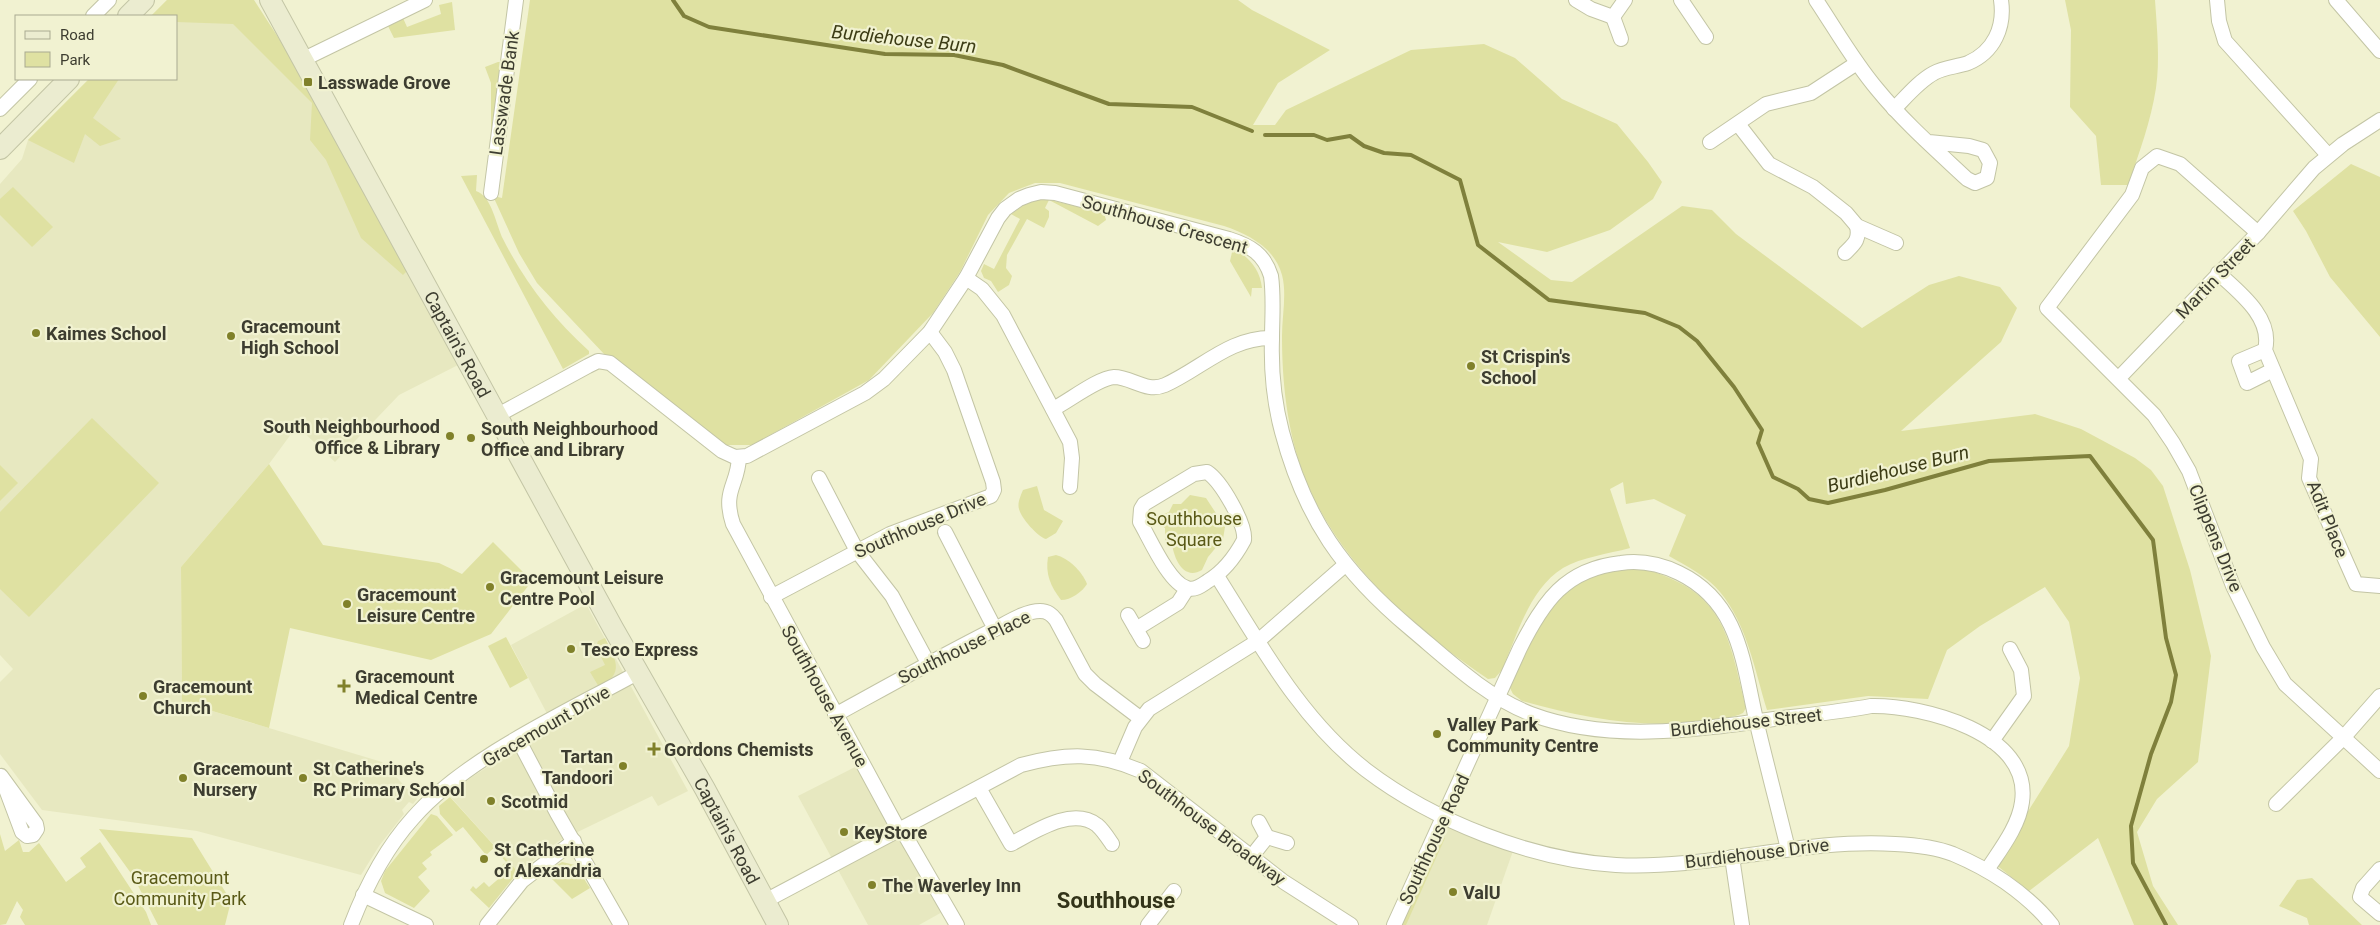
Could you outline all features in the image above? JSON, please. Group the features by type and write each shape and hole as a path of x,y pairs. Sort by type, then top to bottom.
{"main road":[{"path":"129,15 144,0"},
{"name":"Captain's Road","path":"270,0 778,925"},
{"path":"0,149 68,80"}],"street":[{"path":"94,15 109,0"},
{"path":"304,60 425,0"},
{"name":"Lasswade Bank","path":"489,188 516,0"},
{"path":"1576,0 1591,9 1613,17"},
{"path":"1613,17 1625,0"},
{"path":"1681,0 1706,37"},
{"path":"1816,0 1857,63 1894,109 1981,192"},
{"path":"1894,109 1934,73 1969,62 1988,47 2001,28 2003,15 2001,0"},
{"path":"2218,0 2219,21 2225,41 2328,155"},
{"path":"2336,0 2380,51"},
{"path":"1613,17 1620,39"},
{"path":"1710,142 1766,104 1811,93 1857,63"},
{"path":"0,109 29,80"},
{"path":"2258,234 2314,168 2328,155 2380,120"},
{"path":"1738,124 1769,164 1814,187 1846,213 1857,226 1859,234 1857,241 1845,253"},
{"path":"1928,142 1969,146 1983,150 1988,156 1990,163 1987,178 1974,183 1967,179"},
{"name":"Martin Street","path":"2046,308 2132,195 2142,168 2157,156 2180,164 2258,234 2218,273 2118,379"},
{"name":"Southhouse Crescent","path":"739,457 755,452 865,393 884,379 930,332 966,278 998,218 1005,209 1019,199 1041,192 1054,193 1229,239 1255,250 1267,265 1271,276 1273,304 1272,338 1277,406 1291,462 1303,497 1321,530 1345,566 1359,581 1401,620 1468,676 1498,697"},
{"path":"1857,226 1896,243"},
{"name":"Adit Place","path":"2218,273 2253,305 2268,338 2265,350 2311,459 2309,478 2356,584 2380,586"},
{"path":"966,278 982,289 1003,315 1054,409 1072,449 1070,487"},
{"name":"Clippens Drive","path":"2046,308 2154,415 2185,464 2233,586 2263,648 2284,684 2380,771"},
{"name":"Southhouse Drive","path":"771,597 898,531 986,500 994,490 986,460 954,370 930,332"},
{"path":"1054,409 1108,378 1123,378 1147,387 1164,385 1246,340 1272,338"},
{"path":"2265,350 2239,361 2247,384 2273,370"},
{"path":"498,415 588,366 604,361 610,363 722,451 739,457"},
{"name":"Southhouse Avenue","path":"739,457 738,469 729,491 729,512 733,524 835,715 900,830 905,835 957,925"},
{"path":"1207,472 1218,481 1245,534 1241,547 1217,576 1194,589 1187,588 1179,584 1168,570 1140,522 1139,516 1144,504 1194,474 1207,472"},
{"path":"819,478 857,551 892,596 928,663"},
{"path":"945,532 995,629"},
{"name":"Southhouse Road","path":"1394,925 1533,623 1551,597 1563,585 1579,574 1608,564 1641,562 1659,564 1689,578 1706,590 1724,610 1737,638 1788,849"},
{"path":"1120,762 1140,718 1157,702 1258,641 1345,566"},
{"path":"1217,576 1258,641"},
{"path":"1128,615 1140,635 1178,603 1187,588"},
{"name":"Southhouse Place","path":"835,715 928,663 995,629 1032,612 1040,611 1051,614 1056,620 1085,674 1095,684 1140,718"},
{"name":"Burdiehouse Drive","path":"1258,641 1299,701 1344,751 1366,770 1412,801 1443,818 1537,851 1589,862 1642,865 1861,842 1913,845 1952,854 1988,870 2025,897 2052,925"},
{"path":"1992,741 2024,696 2021,670 2010,649"},
{"name":"Gracemount Drive","path":"351,925 376,868 414,816 452,782 518,739 639,672"},
{"path":"2276,804 2343,738 2380,696"},
{"name":"Burdiehouse Street","path":"1498,697 1532,714 1596,728 1622,731 1683,730 1872,706 1891,706 1937,714 1971,729 2001,748 2017,767 2022,781 2022,804 1988,870"},
{"path":"518,739 621,925"},
{"name":"Southhouse Broadway","path":"765,902 1021,765 1053,757 1083,756 1120,762 1141,771 1284,882 1351,925"},
{"path":"979,788 1011,844 1049,825 1075,819 1096,824 1112,844"},
{"path":"1259,822 1267,837 1287,843"},
{"path":"1252,856 1267,837"},
{"path":"486,925 522,880 574,841"},
{"path":"1732,857 1742,925"},
{"path":"2380,869 2363,888 2360,898 2380,914"},
{"path":"1148,925 1174,891"},
{"path":"363,895 426,925"}],"shaded area":[{"name":"Gracemount High School","path":"167,0 214,0 285,48 460,364 399,395 335,462 297,426 269,464 181,567 182,702 382,762 417,799 413,804 409,802 402,810 404,814 379,846 361,875 197,831 42,810 0,754 0,682 13,669 0,655 0,184 22,159 28,140 88,80 178,80 178,15 152,15"},
{"path":"586,604 688,791 658,806 652,796 559,841 518,872 447,793 553,725 511,645"},
{"path":"859,765 944,911 919,925 868,925 798,796"},
{"path":"1443,825 1514,848 1487,925 1400,925"}],"green space":[{"path":"167,0 254,0 285,48 407,271 403,275 361,238 326,160 310,140 312,103 233,24 178,22 178,15 152,15"},
{"path":"530,0 1238,0 1252,10 1330,50 1278,83 1253,125 1275,125 1286,110 1411,50 1484,44 1515,58 1562,99 1617,124 1662,182 1653,199 1610,230 1547,252 1498,242 1551,280 1572,282 1682,206 1712,210 1736,234 1862,328 1929,285 1959,276 2000,287 2017,308 2001,342 1901,431 2035,414 2081,429 2135,458 2151,470 2163,486 2190,570 2211,656 2198,762 2157,799 2137,832 2153,886 2178,925 2134,925 2098,838 2029,891 1995,864 2069,746 2080,678 2069,622 2045,587 1980,626 1947,650 1928,699 1868,696 1767,710 1744,633 1729,605 1709,581 1669,556 1686,515 1654,499 1626,504 1623,482 1610,489 1630,548 1578,561 1563,568 1551,577 1541,588 1525,614 1502,670 1495,678 1488,679 1460,659 1379,590 1335,535 1317,505 1298,457 1286,405 1282,353 1284,297 1282,275 1273,257 1259,243 1242,233 1224,226 1060,183 1035,183 1009,193 988,215 960,272 933,313 869,380 752,445 724,445 605,355 537,283 519,253 493,196 502,198"},
{"path":"2065,0 2155,0 2158,55 2156,88 2148,125 2128,185 2101,185 2096,136 2070,107 2071,30"},
{"path":"452,2 455,30 394,38 388,26 403,18 407,27 441,14 439,5"},
{"path":"502,62 491,156 491,83 485,67"},
{"path":"88,80 118,80 93,118 121,139 100,146 85,134 74,163 28,140"},
{"path":"2351,164 2380,177 2380,337 2330,277 2306,231 2293,211"},
{"path":"477,175 476,191 490,205 503,239 521,271 563,325 589,351 589,354 563,369 461,176"},
{"path":"13,187 53,227 32,247 0,215 0,199"},
{"path":"1040,199 1050,200 1104,213 1106,220 1098,226 1049,200 1045,208 1049,211 1049,217 1044,228 1027,219 1007,255 1006,268 1012,276 1009,285 998,292 991,281 984,278 981,271 984,264 994,269 1020,219 1011,214 1027,203"},
{"path":"1233,248 1253,264 1259,275 1262,288 1252,288 1251,297 1230,261"},
{"path":"92,418 159,483 29,617 0,589 0,512"},
{"name":"Gracemount Leisure Centre","path":"269,464 323,545 439,563 462,574 493,542 532,581 491,634 431,660 290,628 269,728 182,702 181,567"},
{"path":"0,465 18,483 0,501"},
{"path":"1037,486 1044,510 1063,521 1056,533 1046,539 1030,527 1020,513 1019,499 1023,490"},
{"name":"Southhouse Square","path":"1190,495 1206,498 1225,527 1223,539 1208,557 1202,570 1195,573 1185,570 1177,561 1172,544 1165,540 1165,528 1157,522 1161,515 1169,512 1173,504 1181,504"},
{"path":"1056,555 1074,566 1082,574 1087,584 1076,595 1065,600 1061,600 1057,595 1048,575 1048,557"},
{"path":"1640,568 1668,577 1689,589 1706,602 1718,618 1734,658 1746,708 1743,713 1726,718 1685,723 1638,723 1568,713 1522,701 1513,694 1510,688 1531,639 1553,602 1568,589 1586,579 1610,572"},
{"path":"506,637 528,678 510,688 488,646"},
{"path":"605,638 616,665 613,676 599,687 590,672 605,665 596,647 598,641"},
{"path":"450,797 518,872 489,908 470,890 473,886 476,889 484,882 489,887 503,875 498,869 506,862 494,848 486,855 463,827 456,832 440,814 439,806"},
{"path":"431,814 437,816 453,835 430,852 432,855 422,863 427,869 418,877 430,891 414,908 385,893 381,881 385,871"},
{"name":"Gracemount Community Park","path":"99,829 192,838 231,901 225,925 158,925 133,876"},
{"path":"0,834 5,851 19,840 23,852 29,852 39,843 66,882 86,867 80,858 100,842 146,912 151,925 25,925 20,917 23,910 17,901 6,924 0,925"},
{"path":"1441,836 1445,838 1406,925 1401,925"},
{"path":"562,862 575,865 590,888 572,899 545,872"},
{"path":"2312,878 2362,925 2309,925 2307,918 2279,906 2297,880"}],"waterway":[{"name":"Burdiehouse Burn","path":"673,0 684,16 709,27 885,54 954,55 1003,65 1109,104 1192,107 1252,131"},
{"name":"Burdiehouse Burn","path":"1265,135 1314,135 1327,140 1350,136 1364,146 1384,153 1411,155 1460,180 1478,245 1549,300 1645,313 1679,327 1697,341 1734,387 1762,430 1758,443 1773,477 1798,489 1809,499 1828,503 1885,490 1989,461 2090,456 2153,540 2166,638 2176,675 2171,702 2151,754 2131,826 2133,863 2166,925"}],"place":[{"name":"Lasswade Grove","path":"308,82"},
{"name":"Kaimes School","path":"36,333"},
{"name":"Gracemount High School","path":"231,336"},
{"name":"St Crispin's School","path":"1471,366"},
{"name":"South Neighbourhood Office & Library","path":"450,436"},
{"name":"South Neighbourhood Office and Library","path":"471,438"},
{"name":"Gracemount Leisure Centre Pool","path":"490,587"},
{"name":"Gracemount Leisure Centre","path":"347,604"},
{"name":"Tesco Express","path":"571,649"},
{"name":"Gracemount Medical Centre","path":"344,686"},
{"name":"Gracemount Church","path":"143,696"},
{"name":"Valley Park Community Centre","path":"1437,734"},
{"name":"Gordons Chemists","path":"654,749"},
{"name":"Tartan Tandoori","path":"623,766"},
{"name":"Gracemount Nursery","path":"183,778"},
{"name":"St Catherine's RC Primary School","path":"303,778"},
{"name":"Scotmid","path":"491,801"},
{"name":"KeyStore","path":"844,832"},
{"name":"St Catherine of Alexandria","path":"484,859"},
{"name":"The Waverley Inn","path":"872,885"},
{"name":"ValU","path":"1453,892"}],"district":[{"name":"Southhouse","path":"1116,900"}]}
